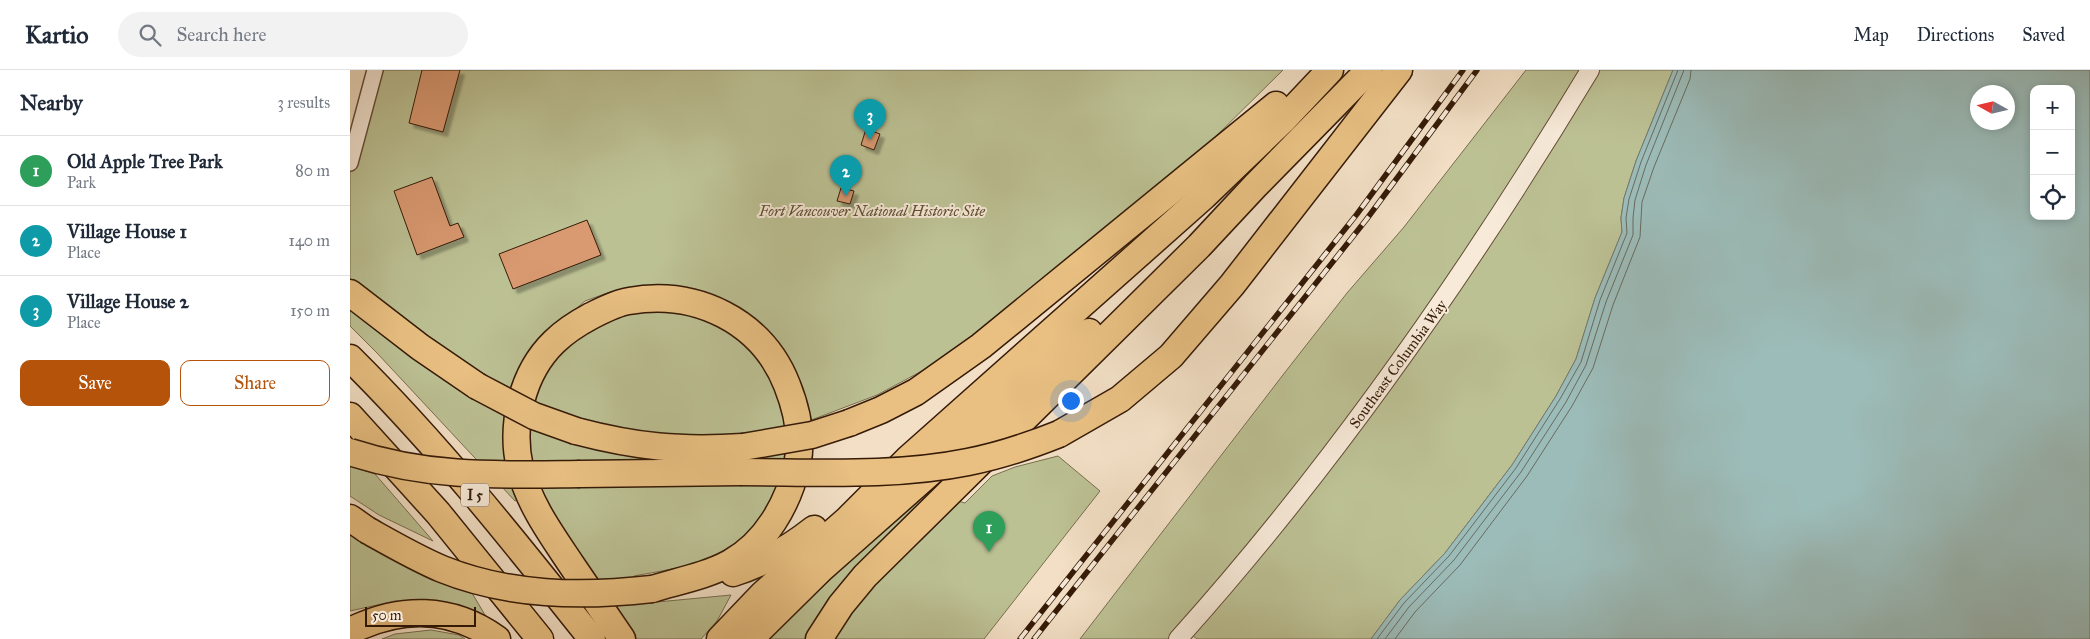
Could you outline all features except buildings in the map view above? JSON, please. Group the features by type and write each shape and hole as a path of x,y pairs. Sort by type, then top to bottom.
{"highway":[{"path":"350,452 394,464 448,473 580,474 742,460 802,437 849,423 881,410 916,392 981,346 1259,120 1313,70"},
{"path":"720,639 764,594 848,519 909,458 1164,234 1243,159 1330,70"},
{"path":"819,639 841,605 865,576 1199,246 1369,70"},
{"path":"350,293 420,347 477,386 522,410 576,431 613,440 660,448 684,449 742,460 882,471 941,467 998,455 1059,434 1120,399 1171,356 1227,292 1398,70"},
{"path":"750,639 821,569 1255,186"},
{"path":"622,639 536,509 520,468 517,426 521,401 531,376 554,342 573,326 603,310 627,301 652,298 674,299 715,309 758,339 780,367 792,398 799,428 798,458 791,490 776,518 758,542 730,563 652,589"},
{"name":"I 5","path":"350,358 427,438 462,478 592,639"},
{"name":"I 5","path":"350,416 438,513 540,639"},
{"path":"359,524 401,549 442,569 482,582 569,594 608,594 652,589 716,578 747,569 793,545 909,458"},
{"path":"350,631 368,622 400,613 432,614 462,620 497,639"}],"street":[{"path":"350,163 375,70"},
{"name":"Southeast Columbia Way","path":"1178,639 1256,550 1330,457 1398,365 1509,202 1590,70"}],"green space":[{"name":"Fort Vancouver National Historic Site","path":"375,70 1283,70 1199,153 1043,281 935,364 877,395 806,422 802,404 771,333 742,311 672,287 610,292 585,301 553,329 514,391 492,380 423,334 350,279 350,163"},
{"path":"1526,70 1673,70 1636,161 1624,198 1621,218 1622,232 1595,298 1576,359 1556,396 1512,465 1445,553 1400,600 1371,639 1197,639 1186,630 1178,639 1080,639 1347,293 1404,227"},
{"path":"350,302 508,415 520,499 515,501 350,326"},
{"path":"670,310 706,321 733,333 748,345 769,368 775,381 784,419 786,441 784,461 780,482 761,518 746,534 728,548 694,563 634,576 636,604 731,595 717,621 701,639 636,639 561,528 537,486 531,465 529,425 534,403 544,376 559,352 590,330 632,312"},
{"path":"1058,456 1100,491 984,639 832,639 858,602 874,584 958,501 965,503 992,476 1015,467"},
{"path":"350,466 375,474 433,541 379,515 350,496"},
{"path":"952,478 813,639 765,639 939,481"},
{"path":"350,534 410,569 472,593 488,620 442,602 395,601 350,611"},
{"path":"431,630 459,635 465,639 382,639 395,634"}],"water":[{"path":"1673,70 2090,70 2090,639 1371,639 1400,600 1445,553 1512,465 1556,396 1576,359 1595,298 1622,232 1621,218 1624,198 1636,161"}],"railway":[{"path":"1020,639 1357,214 1463,70"},
{"path":"1034,639 1366,220 1477,70"}],"place":[{"name":"Village House 2","path":"870,140"},
{"name":"Village House 1","path":"846,196"},
{"name":"Old Apple Tree Park","path":"989,552"}]}
